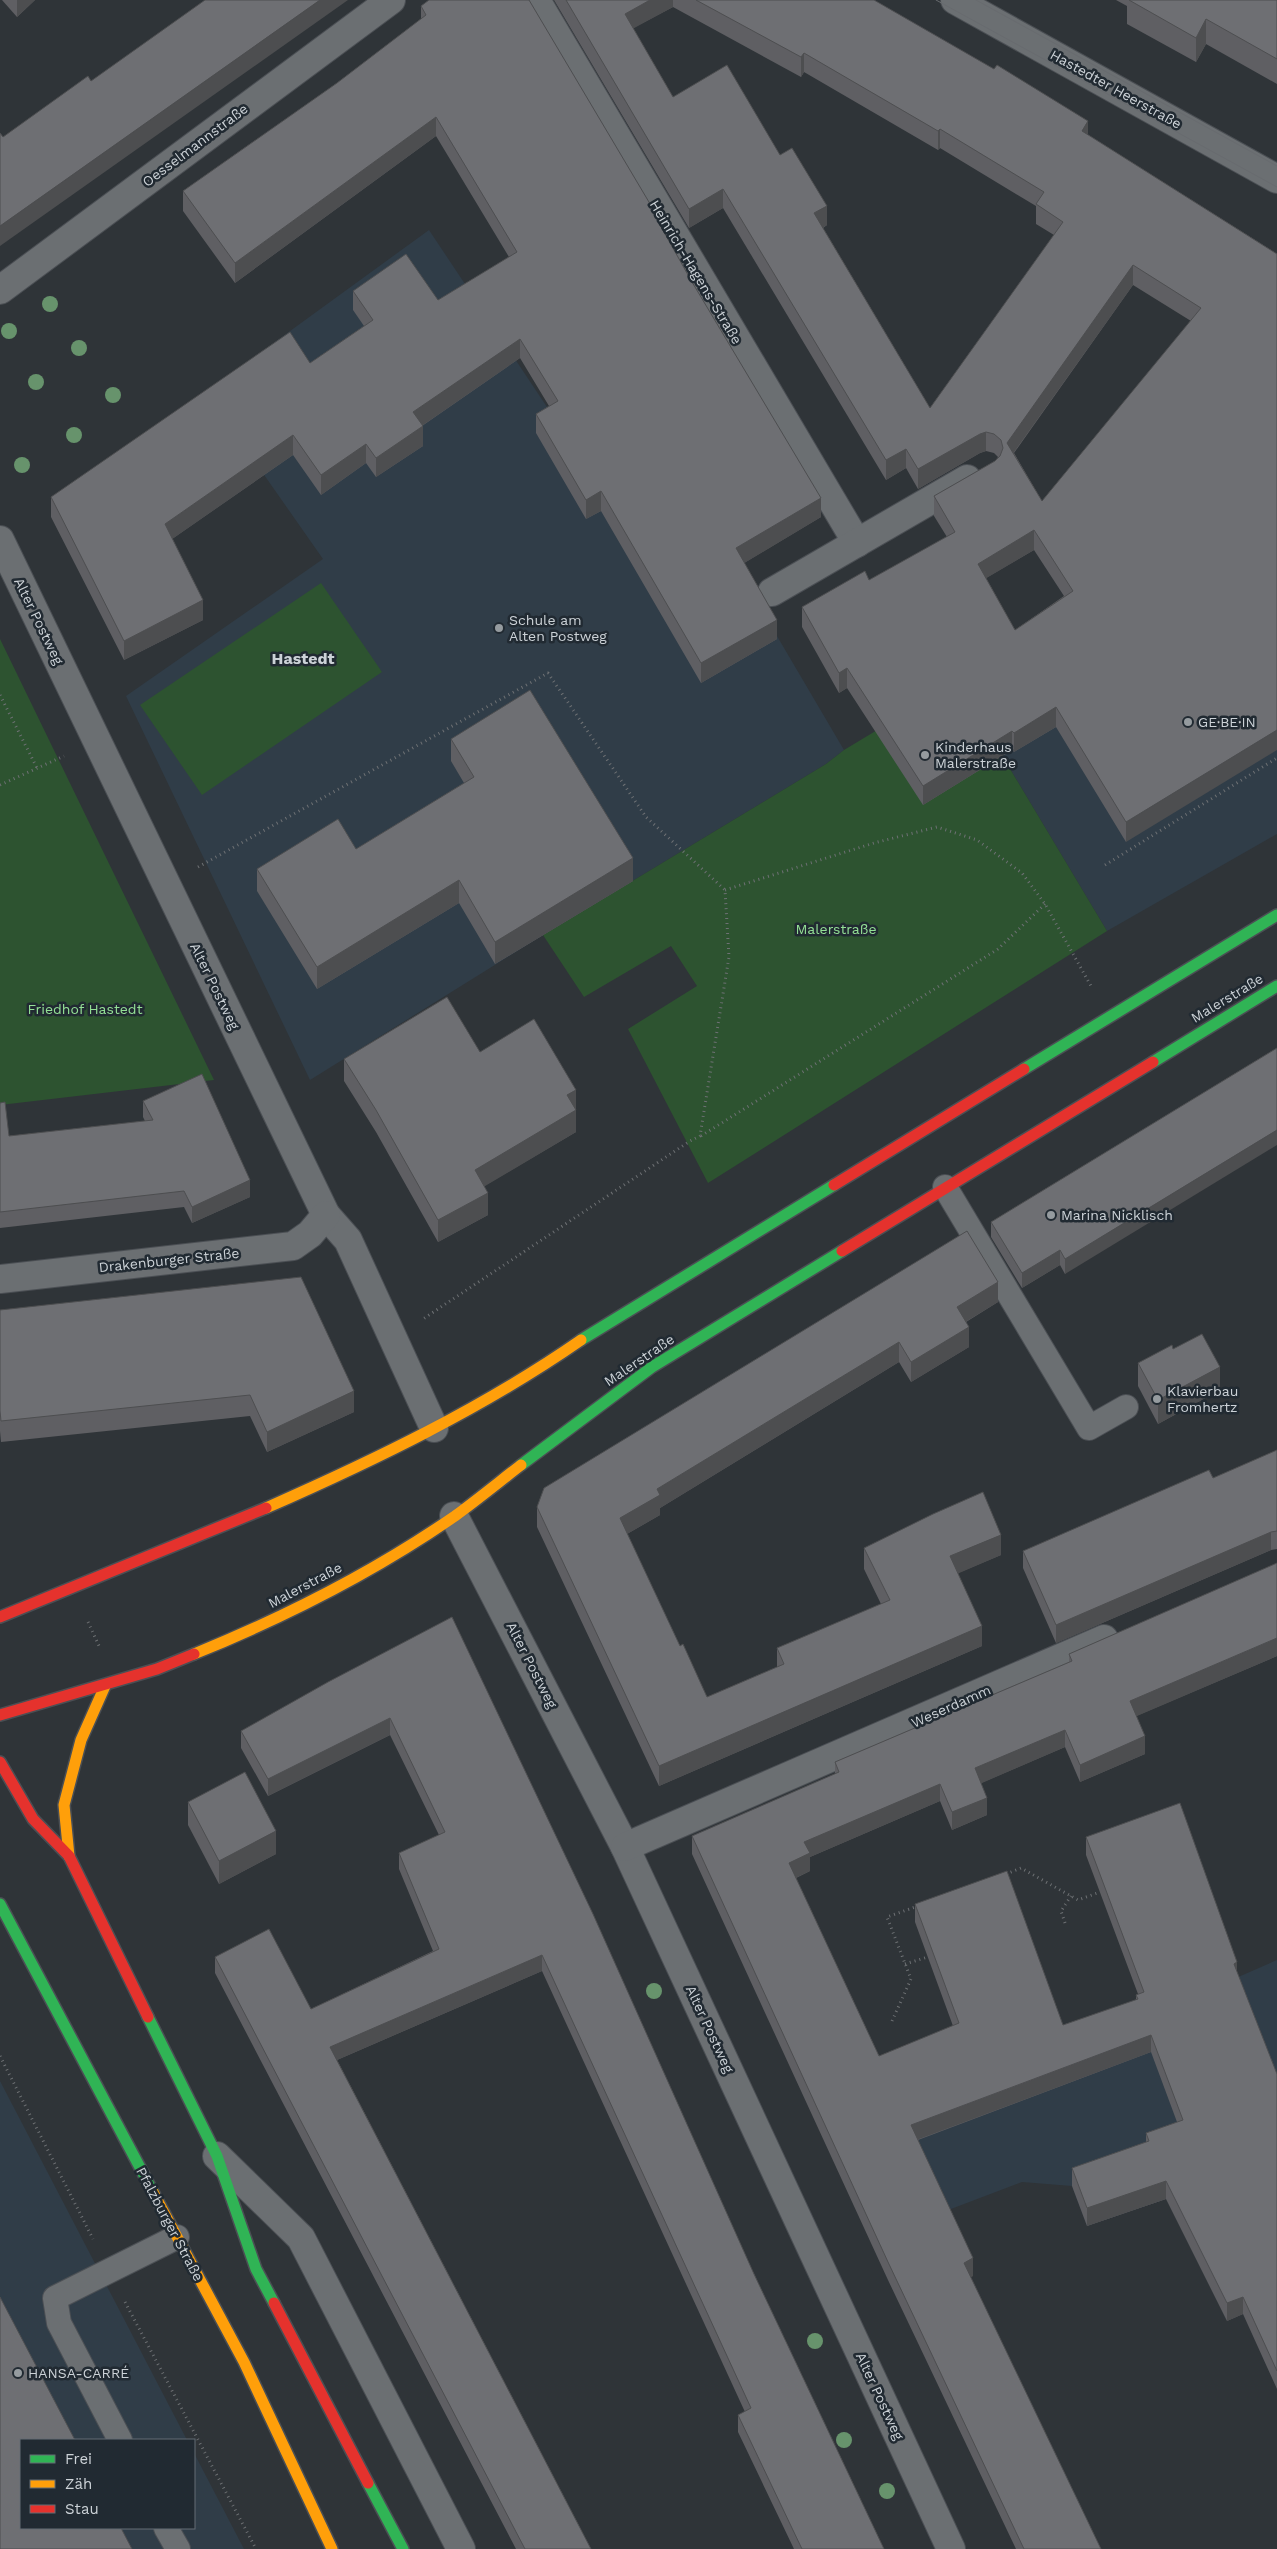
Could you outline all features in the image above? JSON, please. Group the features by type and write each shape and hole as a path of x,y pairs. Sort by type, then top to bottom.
{"main road":[{"path":"0,1617 359,1467 526,1378 603,1325 1277,915"},
{"name":"Malerstraße","path":"0,1715 117,1682 240,1635 330,1592 454,1516 652,1367 1277,986"},
{"path":"68,1856 64,1805 81,1740 105,1686"},
{"path":"0,1762 33,1819 68,1856 217,2156 256,2269 403,2549"},
{"name":"Pfalzburger Straße","path":"0,1904 244,2362 332,2549"}],"street":[{"name":"Oesselmannstraße","path":"0,290 391,0"},
{"name":"Heinrich-Hagens-Straße","path":"536,0 857,543"},
{"name":"Hastedter Heerstraße","path":"956,0 1277,179"},
{"path":"772,592 987,467"},
{"name":"Alter Postweg","path":"0,540 326,1215 348,1240 434,1428"},
{"name":"Drakenburger Straße","path":"0,1279 293,1246 310,1234 326,1215"},
{"name":"Alter Postweg","path":"454,1516 625,1847 951,2549"},
{"name":"Weserdamm","path":"625,1847 1123,1631"},
{"path":"217,2156 301,2238 461,2549"}],"lane":[{"path":"945,1187 1089,1428 1126,1407"},
{"path":"119,2439 59,2323 55,2298 177,2237"},
{"path":"167,2529 178,2549"}],"path":[{"path":"166,885 548,674 646,817 725,890 729,957 700,1136"},
{"path":"0,695 37,768"},
{"path":"0,785 96,741"},
{"path":"1105,865 1277,758"},
{"path":"725,890 874,843 937,827 977,840 1022,873 1045,904 1109,1017"},
{"path":"393,1338 690,1141 998,949 1045,904"},
{"path":"71,1586 117,1682"},
{"path":"1003,1875 1021,1868 1078,1900 1100,1892"},
{"path":"1064,1922 1061,1911 1071,1896"},
{"path":"892,2020 910,1979 887,1917 923,1904"},
{"path":"905,1964 928,1957"}],"shaded area":[{"name":"Schule am Alten Postweg","path":"429,230 547,407 614,359 844,750 826,764 543,935 310,1080 126,696 323,559 206,392"},
{"path":"1277,484 1277,834 1107,931 985,727"},
{"path":"1277,1960 1277,2161 1087,2226 1072,2186 1022,2182 943,2212 893,2105 1236,1978"},
{"path":"0,2081 186,2439 20,2439 20,2529 195,2529 195,2455 244,2549 0,2549"}],"green space":[{"path":"321,583 382,672 202,795 140,705"},
{"name":"Friedhof Hastedt","path":"0,639 214,1080 0,1105"},
{"name":"Malerstraße","path":"937,694 985,727 1107,931 708,1183 628,1029 697,986 671,946 584,997 543,935 826,764 844,750"}],"building":[{"path":"205,0 320,0 0,226 0,133 3,137 88,76 91,81"},
{"path":"429,0 529,0 662,224 660,225 692,282 821,498 736,548 777,620 701,663 601,491 586,500 536,414 558,401 520,339 413,412 423,426 376,458 366,444 321,475 293,435 165,524 203,600 124,641 51,497 290,332 310,363 373,320 353,291 406,254 438,300 517,252 436,117 235,263 183,191 337,83 426,15 421,6"},
{"path":"566,0 650,0 625,14 673,97 727,65 780,155 792,148 827,206 814,213 930,408 1063,222 1036,204 1044,192 940,129 938,131 804,53 801,57 696,0 874,0 994,69 997,65 1088,121 1082,131 1277,254 1277,730 1126,822 1056,707 1014,733 1012,731 923,786 847,668 839,673 802,607 865,571 869,580 955,532 934,496 995,461 1000,456 1003,448 1001,440 994,434 986,432 980,434 918,469 906,449 886,460 723,189 689,209","holes":["1133,265 1201,308 1042,501 1007,443","1034,530 1073,591 1015,630 978,564"]},
{"path":"1129,0 1277,0 1277,59 1206,19 1196,38"},
{"path":"530,690 633,858 495,942 459,880 317,967 257,869 338,819 356,849 474,777 451,739"},
{"path":"447,997 480,1052 534,1019 576,1090 567,1095 576,1110 475,1170 488,1193 438,1220 376,1110 344,1059"},
{"path":"1277,1048 1277,1130 1065,1259 1060,1250 1022,1273 991,1222"},
{"path":"202,1074 250,1180 192,1207 184,1191 0,1212 0,1103 5,1102 9,1136 153,1120 143,1101"},
{"path":"967,1231 998,1282 957,1307 969,1327 911,1362 899,1342 657,1489 660,1495 620,1518 680,1646 683,1644 707,1697 784,1664 777,1648 890,1600 864,1548 983,1492 1001,1535 950,1556 982,1626 659,1766 537,1507 544,1488"},
{"path":"301,1277 354,1391 267,1432 250,1395 1,1421 0,1310"},
{"path":"1202,1334 1220,1367 1158,1400 1138,1363 1172,1345 1173,1349"},
{"path":"1277,1450 1277,1531 1056,1625 1023,1551 1209,1470 1213,1478"},
{"path":"1277,1563 1277,1638 1130,1701 1145,1736 1080,1765 1065,1730 975,1768 987,1798 952,1812 940,1784 804,1842 810,1853 789,1863 879,2056 959,2023 915,1904 1007,1871 1063,2025 1138,1999 1136,1995 1144,1992 1086,1837 1180,1803 1237,1962 1234,1964 1277,2074 1277,2371 1243,2297 1227,2303 1166,2181 1087,2208 1072,2168 1149,2141 1146,2133 1183,2120 1151,2035 911,2125 973,2258 964,2263 1101,2549 1024,2549 888,2262 692,1836 839,1772 835,1762 1072,1661 1069,1654"},
{"path":"452,1617 593,1914 754,2274 884,2549 802,2549 738,2415 751,2408 542,1955 330,2047 591,2549 525,2549 215,1957 269,1929 311,2009 439,1949 399,1853 445,1832 390,1718 268,1779 241,1731 328,1682"},
{"path":"245,1772 276,1831 219,1861 188,1802"},
{"name":"HANSA-CARRÉ","path":"0,2297 74,2439 20,2439 20,2529 122,2529 132,2549 0,2549"}],"tram line":[{"path":"936,0 1277,187"},
{"path":"976,0 1277,166"}],"traffic: fast":[{"path":"1024,1069 1277,915"},
{"path":"1153,1062 1277,986"},
{"path":"581,1340 834,1185"},
{"path":"521,1465 652,1367 842,1251"},
{"path":"0,1904 153,2192"},
{"path":"148,2017 217,2156 256,2269 274,2303"},
{"path":"368,2483 403,2549"}],"traffic: slow":[{"path":"266,1508 428,1432 506,1388 581,1340"},
{"path":"194,1654 262,1625 361,1575 455,1516 521,1465"},
{"path":"69,1856 64,1805 81,1740 105,1686"},
{"path":"153,2192 244,2362 332,2549"}],"traffic: jam":[{"path":"842,1251 1153,1062"},
{"path":"834,1185 1024,1069"},
{"path":"0,1617 266,1508"},
{"path":"0,1715 157,1669 194,1654"},
{"path":"0,1762 33,1819 69,1856 148,2017"},
{"path":"274,2303 368,2483"}],"place":[{"name":"Schule am Alten Postweg","path":"499,628"},
{"name":"GE·BE·IN","path":"1188,722"},
{"name":"Kinderhaus Malerstraße","path":"925,755"},
{"name":"Marina Nicklisch","path":"1051,1215"},
{"name":"Klavierbau Fromhertz","path":"1157,1399"},
{"name":"HANSA-CARRÉ","path":"18,2373"}],"district":[{"name":"Hastedt","path":"303,658"}]}
